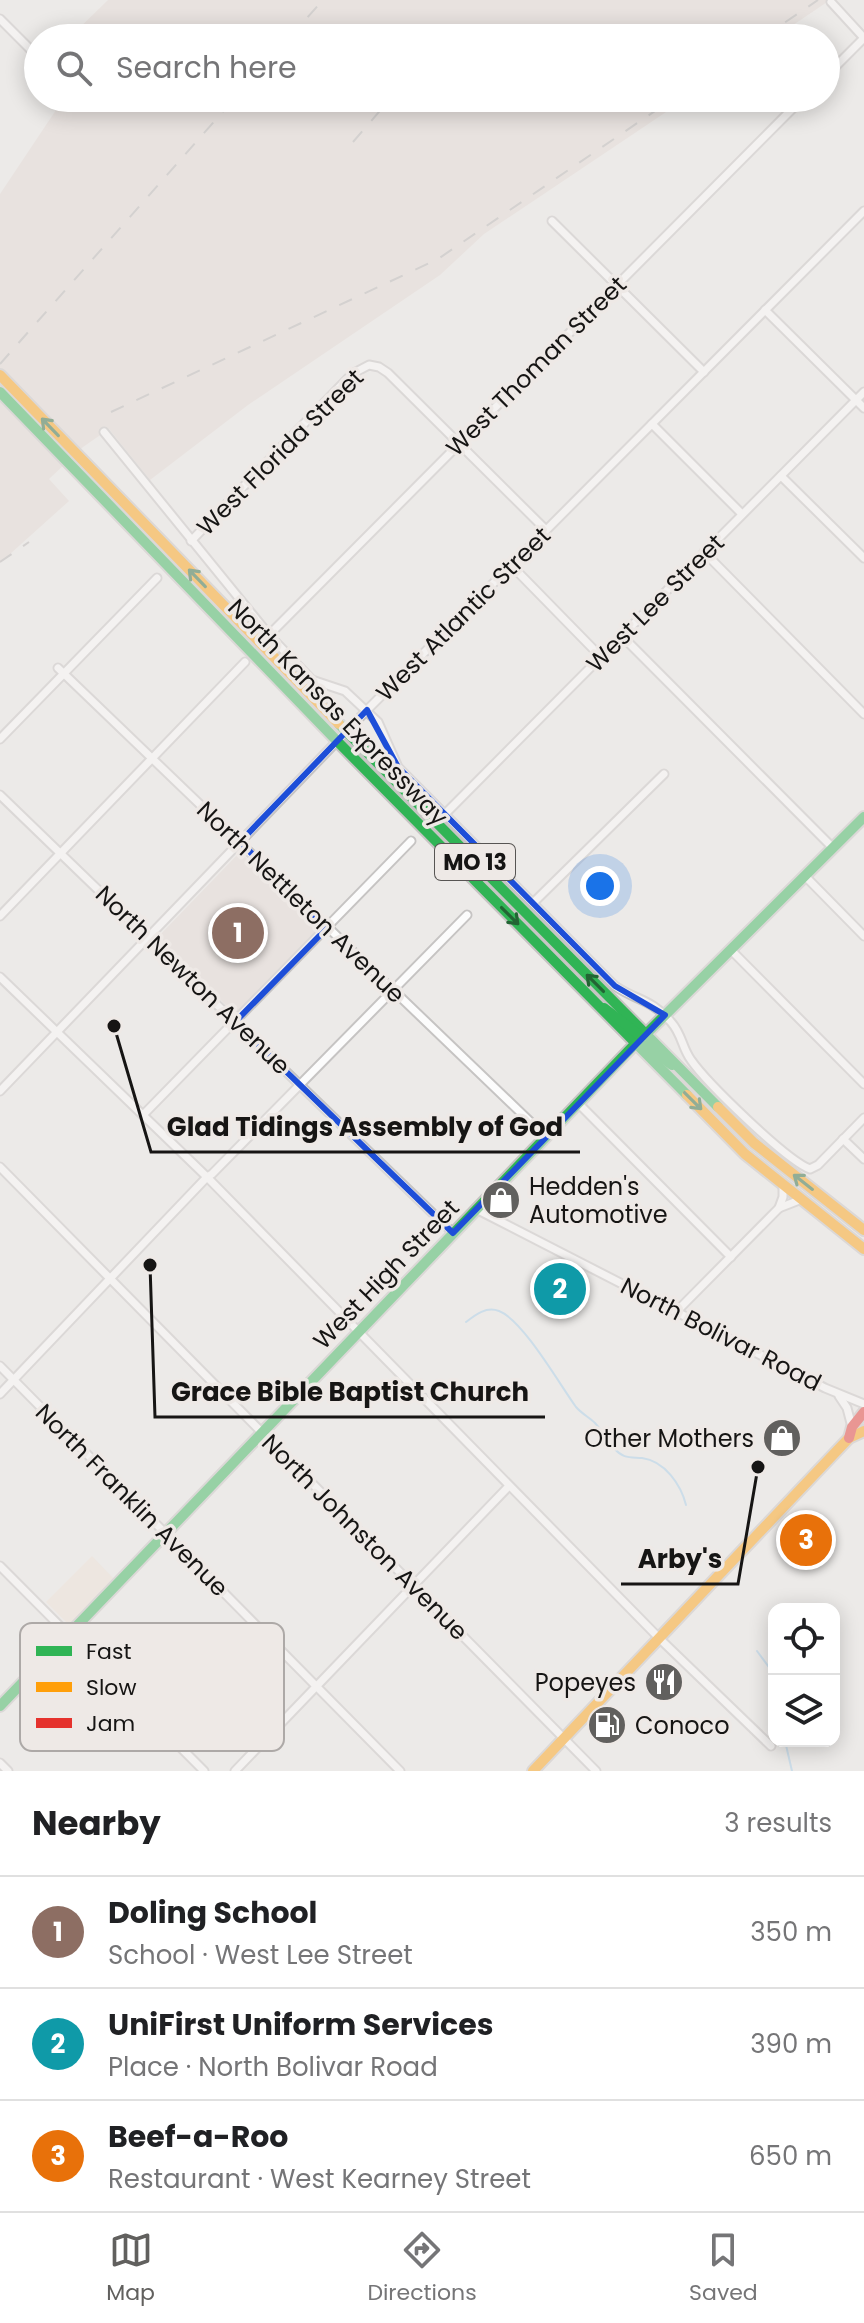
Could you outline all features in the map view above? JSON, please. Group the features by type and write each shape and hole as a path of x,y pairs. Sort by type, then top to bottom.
{"main road":[{"name":"North Kansas Expressway","path":"0,375 346,732 754,1143 864,1230"},
{"name":"North Kansas Expressway","path":"0,392 337,741 745,1154 864,1251"},
{"path":"597,1003 638,1034 646,1034 864,817"},
{"path":"636,1043 647,1046 686,1074"},
{"name":"West High Street","path":"79,1623 636,1043"},
{"path":"533,1771 850,1433 864,1412"},
{"path":"850,1433 864,1431"},
{"name":"West High Street","path":"0,1706 20,1685"}],"street":[{"path":"831,2 864,38 840,62"},
{"path":"0,19 24,43"},
{"name":"West Thoman Street","path":"269,635 789,112"},
{"name":"West Atlantic Street","path":"0,1091 367,710 864,211"},
{"path":"552,221 704,372"},
{"path":"765,310 864,408"},
{"name":"West Florida Street","path":"191,541 352,374 369,365 388,373 459,443"},
{"name":"West Lee Street","path":"445,814 864,392"},
{"path":"652,424 742,514"},
{"path":"104,432 269,635 312,680 345,691 367,710 383,729 398,767 615,986 649,1001 665,1015 678,1030 686,1052 696,1067 759,1129 800,1165 810,1169 818,1165 864,1118"},
{"path":"459,443 546,530"},
{"path":"781,476 864,558"},
{"path":"704,552 864,714"},
{"path":"512,566 601,657"},
{"path":"0,739 157,578"},
{"path":"622,636 833,848"},
{"path":"0,916 245,662"},
{"name":"North Nettleton Avenue","path":"58,668 545,1136"},
{"path":"534,902 664,774"},
{"name":"North Newton Avenue","path":"0,795 453,1233"},
{"path":"143,1115 411,841"},
{"path":"805,876 864,936"},
{"path":"0,1394 207,1177 467,915"},
{"path":"730,949 864,1084"},
{"path":"0,977 207,1177 660,1639 768,1743"},
{"path":"578,1103 731,1257"},
{"path":"843,1139 864,1159"},
{"name":"North Johnston Avenue","path":"0,1167 596,1771"},
{"path":"677,1311 779,1208 783,1183"},
{"path":"779,1208 803,1199"},
{"name":"North Bolivar Road","path":"476,1209 838,1394 864,1404"},
{"name":"North Franklin Avenue","path":"0,1366 253,1623"},
{"name":"North Bolivar Road","path":"838,1394 847,1408 850,1433"},
{"path":"284,1720 509,1486"},
{"path":"0,1566 56,1623"},
{"name":"North Franklin Avenue","path":"284,1654 400,1771"},
{"path":"184,1751 204,1771"},
{"path":"235,1771 254,1751"},
{"path":"0,1763 8,1771"}],"highlighted area":[{"path":"367,710 398,767 615,986 665,1015 453,1233 235,1022 327,928 240,842"}],"shaded area":[{"path":"108,0 830,0 795,24 83,24"},
{"path":"55,112 666,112 484,234 440,275 248,405 150,480 109,429 83,447 49,479 69,501 0,563 0,194"},
{"path":"240,852 319,929 235,1014 157,938"},
{"path":"92,1556 115,1580 73,1623 67,1623 46,1602"}],"waterway":[{"path":"466,1322 490,1310 509,1317 530,1340 576,1407 595,1423 617,1452 627,1457 650,1460 665,1469 676,1482 686,1505"},
{"path":"757,1651 768,1666"},
{"path":"786,1747 792,1771"}],"railway":[{"path":"302,24 323,0"},
{"path":"783,24 818,0"},
{"path":"0,364 223,112"},
{"path":"353,142 379,112"},
{"path":"111,412 438,259 653,112"},
{"path":"0,562 29,542"}],"traffic: fast":[{"path":"0,392 337,741 687,1095"},
{"path":"339,724 718,1107"},
{"path":"604,1008 638,1034 646,1034 864,817"},
{"path":"80,1623 636,1043 647,1046 672,1065"},
{"path":"0,1706 20,1685"}],"traffic: slow":[{"path":"0,375 339,724"},
{"path":"687,1095 745,1154 864,1249"},
{"path":"718,1107 754,1143 864,1230"},
{"path":"533,1771 849,1438 864,1431"}],"traffic: jam":[{"path":"849,1438 852,1427 864,1412"}],"place":[{"name":"Doling School","path":"238,933"},
{"name":"Glad Tidings Assembly of God","path":"114,1026"},
{"name":"Hedden's Automotive","path":"501,1200"},
{"name":"Grace Bible Baptist Church","path":"150,1265"},
{"name":"UniFirst Uniform Services","path":"560,1289"},
{"name":"Other Mothers","path":"782,1438"},
{"name":"Arby's","path":"758,1467"},
{"name":"Beef-a-Roo","path":"806,1540"},
{"name":"Popeyes","path":"664,1682"},
{"name":"Conoco","path":"607,1725"}]}
